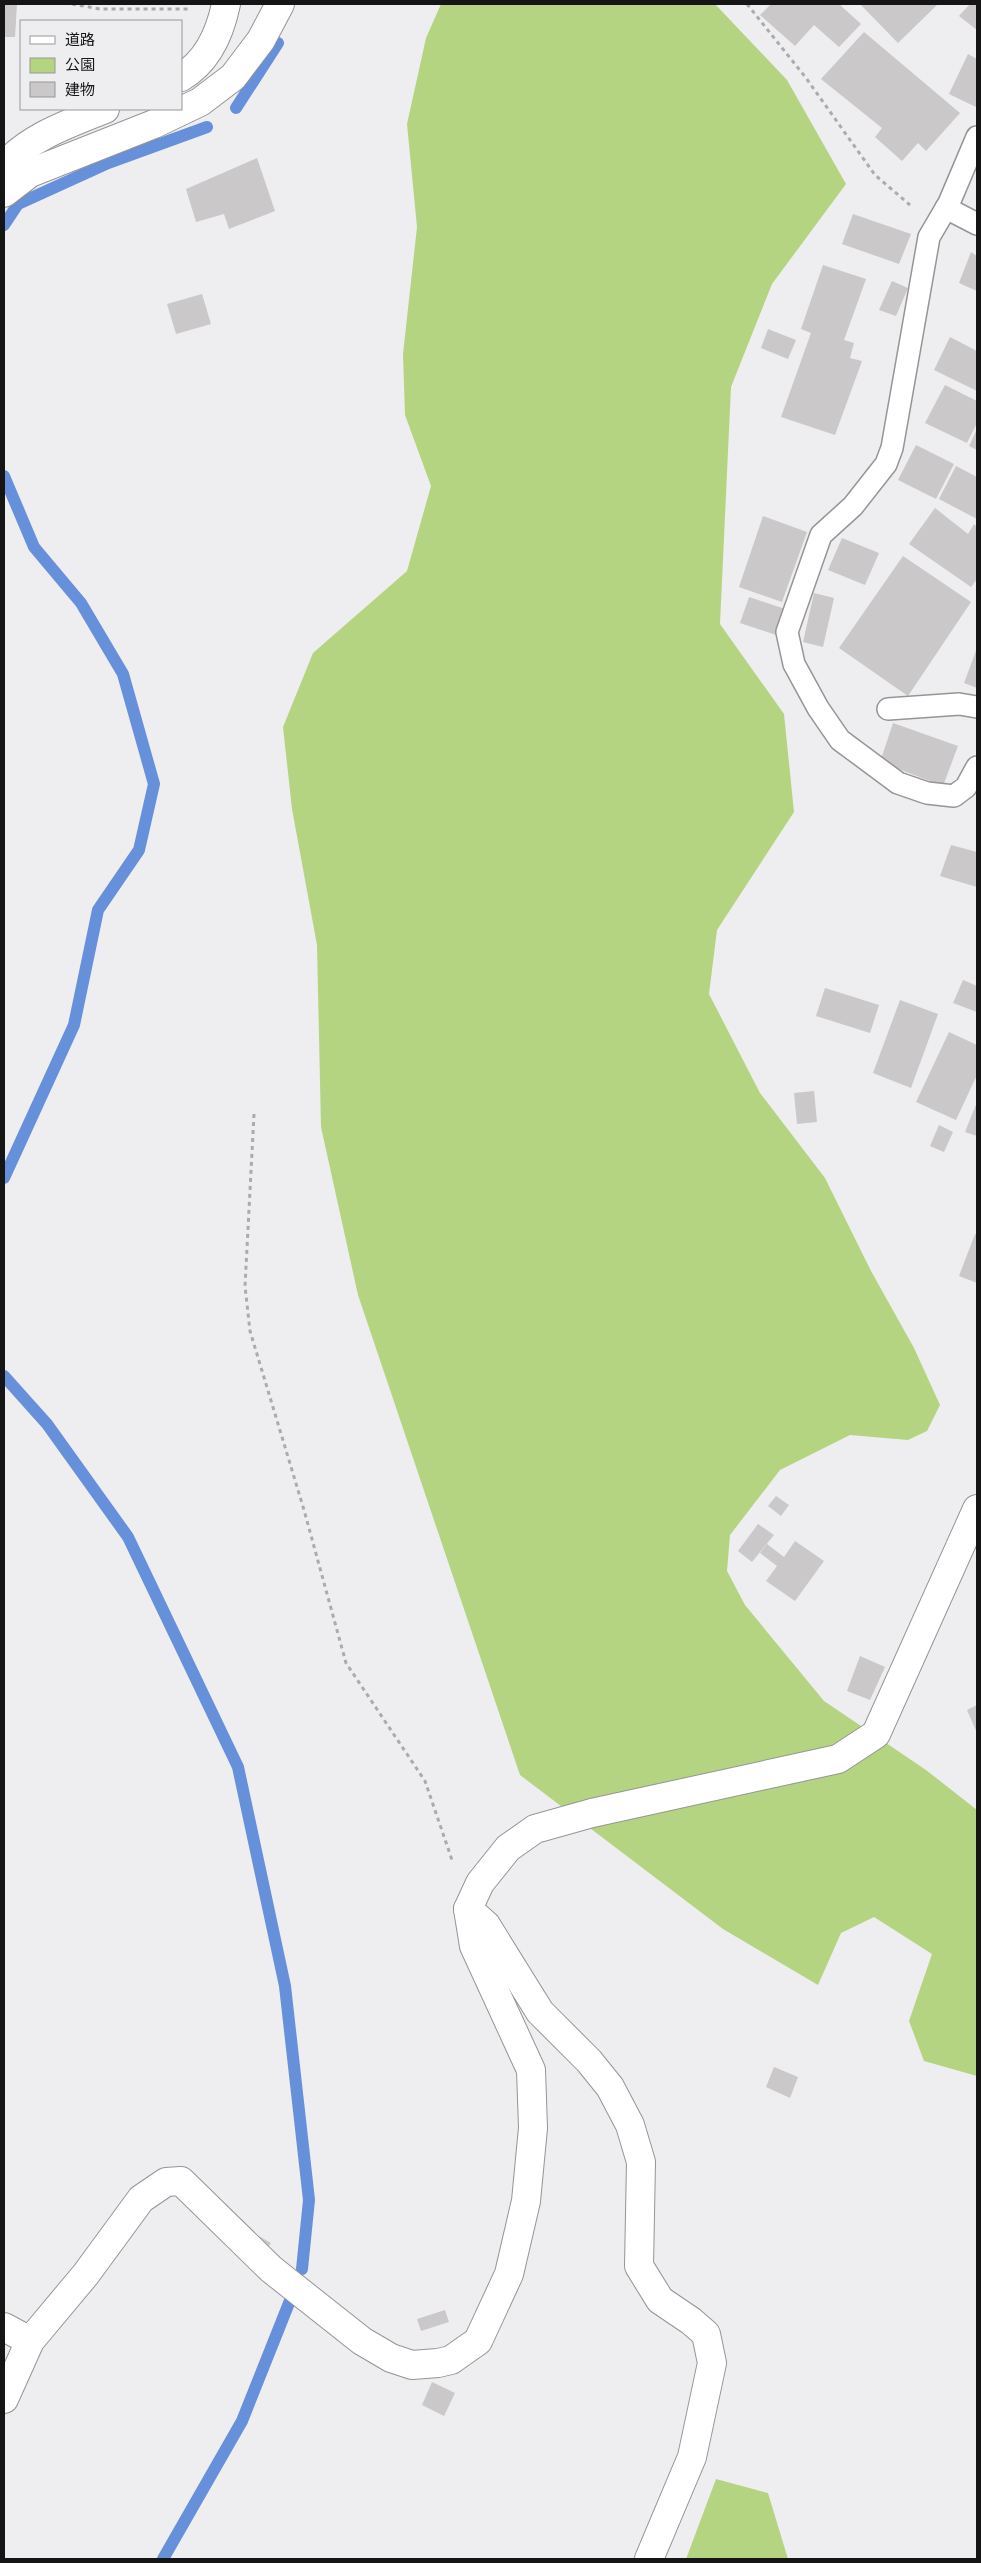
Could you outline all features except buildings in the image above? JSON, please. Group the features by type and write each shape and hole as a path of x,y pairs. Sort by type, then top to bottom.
{"street":[{"path":"4,193 30,172 154,124 200,102 233,77 261,40 280,4"},
{"path":"182,76 196,68 214,42 226,6"},
{"path":"4,166 17,151 75,121 102,110"},
{"path":"4,2399 30,2341 86,2274 141,2199 166,2182 181,2181 271,2269 362,2341 391,2358 412,2364 438,2363 451,2360 478,2341 509,2274 526,2201 533,2128 532,2070 474,1946 468,1910 480,1882 508,1848 535,1829 592,1812 838,1759 876,1734 977,1509"},
{"path":"468,1910 486,1925 540,2012 589,2060 610,2087 630,2126 641,2162 640,2266 660,2300 691,2321 706,2334 712,2363 692,2457 649,2559"},
{"path":"4,2327 30,2341"}],"lane":[{"path":"977,137 941,216 929,237 892,448 886,464 853,506 821,535 787,632 794,664 818,708 840,740 898,783 927,793 954,796 966,787 977,767"},
{"path":"941,216 977,224"},
{"path":"888,709 959,704 977,707"}],"path":[{"path":"72,4 100,9 226,6"},
{"path":"747,4 806,78 875,175 941,216"},
{"path":"254,1114 244,1286 250,1331 346,1663 426,1781 468,1910"}],"green space":[{"path":"441,4 715,4 787,80 846,184 772,284 731,387 720,624 784,714 794,812 717,930 709,994 760,1093 825,1178 871,1271 914,1348 940,1405 927,1431 908,1440 850,1435 780,1470 730,1535 727,1571 745,1605 824,1701 926,1770 977,1810 977,2076 924,2061 909,2021 932,1954 874,1917 841,1933 818,1985 723,1929 520,1775 358,1295 321,1127 317,945 292,809 283,727 313,653 407,571 431,486 405,415 403,354 417,227 407,124 426,38"},
{"path":"716,2479 768,2493 788,2559 686,2559"}],"waterway":[{"path":"236,108 278,43"},
{"path":"4,225 18,204 108,163 207,127"},
{"path":"4,476 34,547 81,603 123,674 154,784 139,850 98,910 74,1025 4,1178"},
{"path":"4,1376 47,1424 128,1537 238,1767 285,1986 309,2200 302,2269"},
{"path":"163,2559 242,2421 291,2298"}]}
